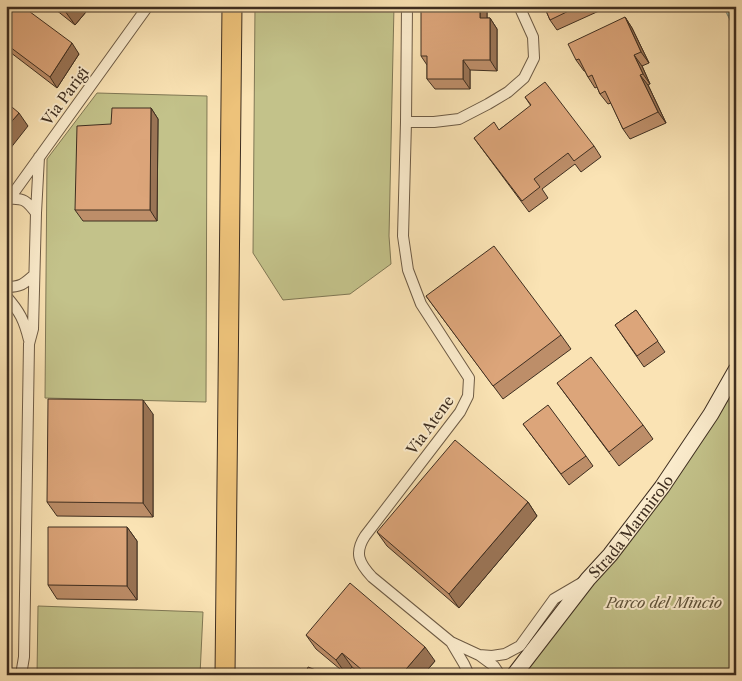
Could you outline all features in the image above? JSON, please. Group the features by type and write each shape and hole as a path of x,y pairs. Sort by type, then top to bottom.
{"highway":[{"path":"225,675 232,6"}],"main road":[{"name":"Strada Marmirolo","path":"514,675 662,487 712,414 736,370"}],"street":[{"name":"Via Parigi","path":"8,201 148,6"},
{"name":"Via Atene","path":"408,6 403,236 408,270 422,304 469,378 468,396 460,412 365,536 360,544 359,556 363,568 372,577 451,642 479,655 505,654 520,646 554,598 588,579"},
{"path":"406,122 434,122 458,119 508,92 524,78 534,58 533,38 519,6"},
{"path":"29,344 33,329 39,157"},
{"path":"8,201 18,198 23,200 29,203 36,213"},
{"path":"6,287 18,287 34,275"},
{"path":"6,296 19,310 26,326 29,344 24,657 21,675"},
{"name":"Via Atene","path":"451,642 469,675"},
{"path":"479,655 494,666 500,675"}],"green space":[{"path":"255,6 394,6 389,236 391,264 350,294 283,300 253,253"},
{"path":"97,93 207,96 206,402 45,398 47,159"},
{"name":"Parco del Mincio","path":"736,368 736,675 516,675 610,555"},
{"path":"38,606 203,612 200,675 37,675"}],"shaded area":[{"path":"723,6 736,6 736,32"}],"building":[{"path":"6,6 22,6 72,43 50,77 6,44"},
{"path":"59,6 69,6 65,11"},
{"path":"421,6 480,6 480,18 490,18 490,60 463,60 463,79 427,79 427,56 421,56"},
{"path":"544,6 579,6 550,20"},
{"path":"625,17 641,52 634,55 643,74 640,75 658,112 623,129 605,91 600,94 592,75 588,77 579,59 576,60 568,44"},
{"path":"545,82 594,146 574,161 568,153 534,179 540,187 522,201 474,138 494,122 499,130 531,105 525,97"},
{"path":"6,102 19,113 6,128"},
{"path":"112,108 151,108 150,210 75,210 77,126 111,124"},
{"path":"494,246 561,335 493,386 426,296"},
{"path":"636,310 658,341 637,356 615,325"},
{"path":"591,357 643,425 609,452 557,383"},
{"path":"48,399 143,400 143,503 47,502"},
{"path":"548,405 586,456 561,474 523,424"},
{"path":"455,440 528,502 449,594 377,532"},
{"path":"48,527 127,527 127,586 48,585"},
{"path":"350,583 425,647 401,675 368,675 342,653 336,660 306,635"},
{"path":"308,667 329,675 305,675"}]}
